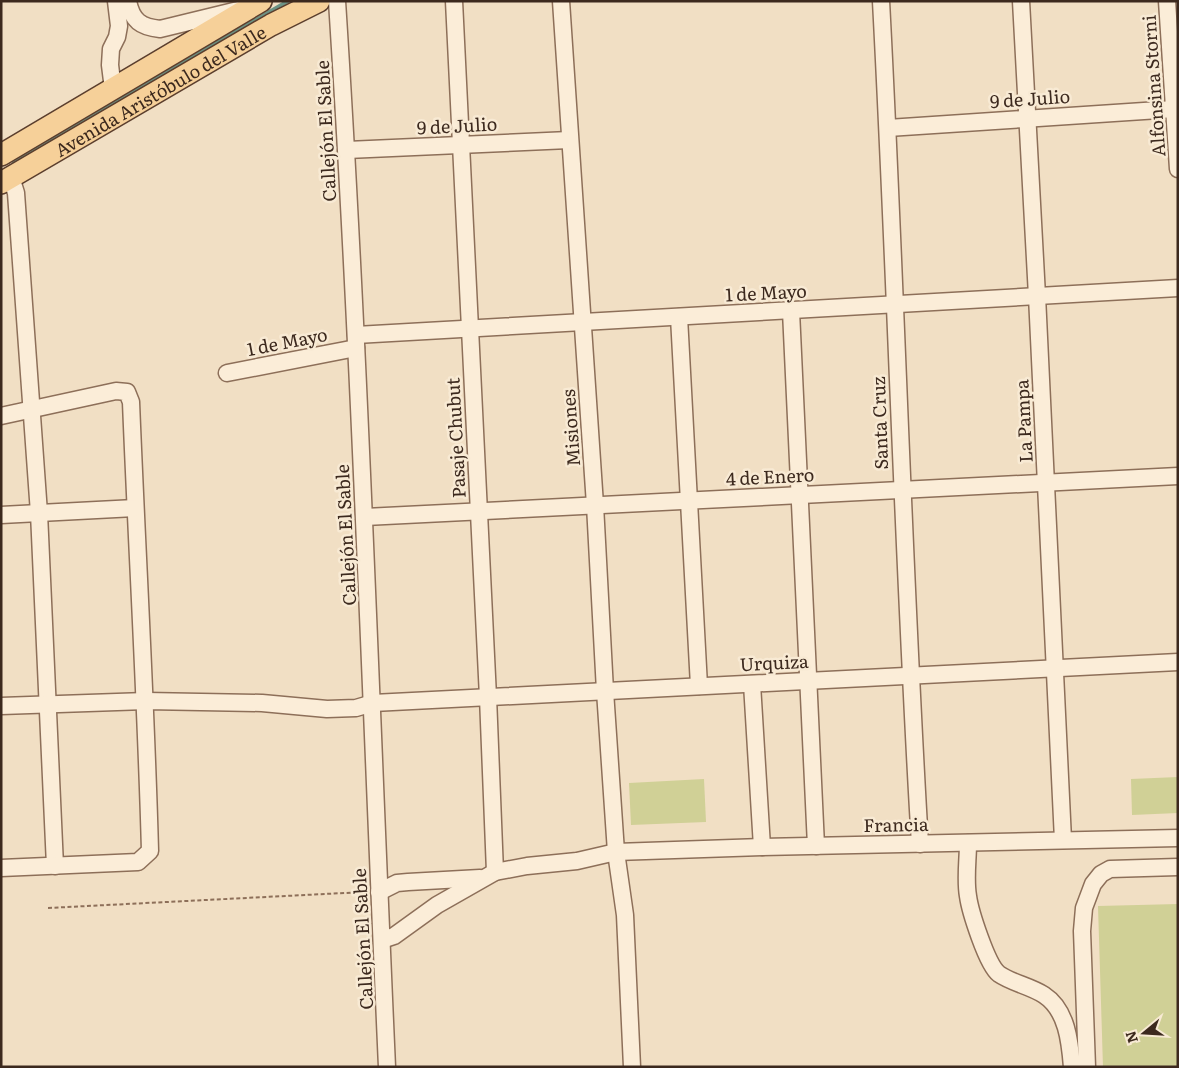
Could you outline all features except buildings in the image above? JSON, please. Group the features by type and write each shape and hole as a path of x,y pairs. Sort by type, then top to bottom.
{"main road":[{"name":"Avenida Aristóbulo del Valle","path":"6,180 271,25 319,1"},
{"name":"Avenida Aristóbulo del Valle","path":"1,155 255,4"}],"street":[{"path":"113,89 110,64 111,49 117,37 119,26 116,1"},
{"path":"128,1 136,21 147,27 160,29 255,4"},
{"name":"Callejón El Sable","path":"337,1 347,150 365,517 387,1067"},
{"name":"Pasaje Chubut","path":"454,1 488,697 490,875"},
{"name":"Misiones","path":"560,1 595,505 616,852 625,915 632,1067"},
{"name":"Santa Cruz","path":"881,1 888,128 910,676 920,844"},
{"name":"La Pampa","path":"1021,1 1063,840"},
{"name":"Alfonsina Storni","path":"1168,1 1178,169"},
{"name":"9 de Julio","path":"888,128 1174,109"},
{"name":"9 de Julio","path":"347,150 569,140"},
{"path":"6,180 16,193 39,513 55,866"},
{"name":"1 de Mayo","path":"227,373 356,341 469,328 1178,288"},
{"path":"791,310 798,495 816,846"},
{"path":"679,317 698,686"},
{"path":"1,416 116,391 127,392 131,402 146,702 150,850 138,862 1,868"},
{"name":"4 de Enero","path":"365,517 1178,476"},
{"path":"1,515 135,508"},
{"name":"Urquiza","path":"1,706 146,702 262,703 327,709 356,708 373,702 1178,662"},
{"path":"752,684 762,847"},
{"name":"Francia","path":"490,875 527,866 577,861 616,852 1178,838"},
{"path":"968,843 968,896 988,958 998,974 1044,995 1054,1005 1063,1018 1071,1047 1072,1067"},
{"path":"1087,1067 1082,931 1084,908 1093,884 1101,874 1110,869 1178,867"},
{"path":"379,892 397,883 490,875"},
{"path":"382,940 394,936 432,908 490,875"}],"path":[{"path":"48,908 379,892"}],"green space":[{"path":"1178,777 1178,813 1132,815 1131,779"},
{"path":"704,779 706,822 631,825 629,783"},
{"path":"1178,904 1178,1067 1103,1067 1098,906"}],"waterway":[{"path":"14,163 288,1"}]}
